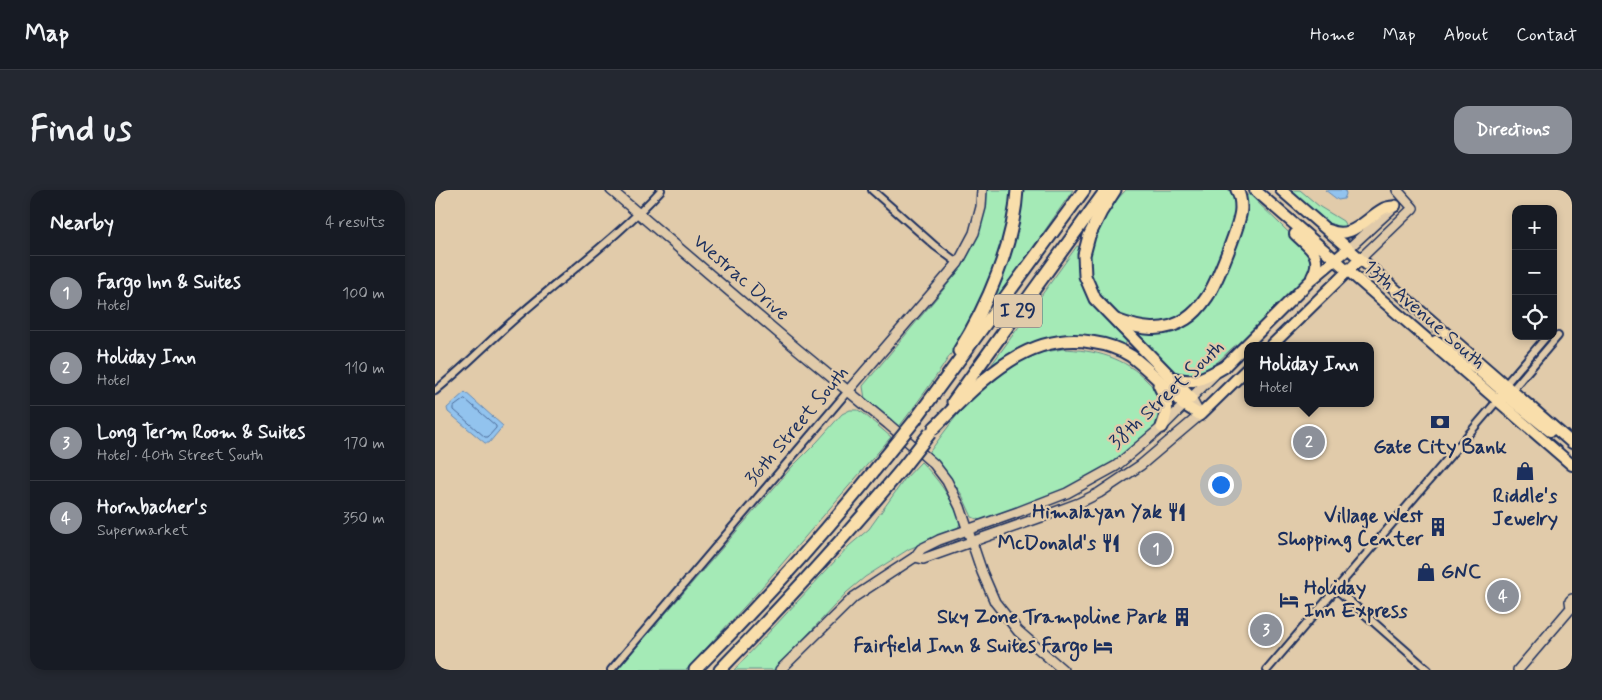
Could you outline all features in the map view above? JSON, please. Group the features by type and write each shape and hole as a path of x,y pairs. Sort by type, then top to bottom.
{"highway":[{"path":"942,386 949,368 987,295 1006,250 1014,222 1017,190"},
{"name":"I 29","path":"695,670 751,614 849,504 942,386 1084,190"},
{"name":"I 29","path":"720,670 849,531 901,470 1106,190"},
{"path":"1115,190 1089,236 1084,255 1085,276 1095,299 1111,318 1171,378 1187,402"},
{"path":"1111,318 1136,328 1152,329 1167,327 1185,320 1199,309 1214,283 1238,225 1241,210 1237,190"},
{"path":"932,430 984,378 1000,367 1038,347 1057,341 1078,340 1107,344 1129,355 1187,402"},
{"path":"1171,378 1184,382 1194,382 1223,367"},
{"path":"1151,373 1167,400 1168,411 1162,427"}],"main road":[{"name":"13th Avenue South","path":"1255,190 1572,465"},
{"path":"1255,190 1280,219 1315,254 1317,266 1311,281"},
{"name":"13th Avenue South","path":"1281,190 1572,444"},
{"path":"1321,225 1333,232 1345,233 1360,226 1384,208 1395,206"},
{"name":"38th Street South","path":"1249,342 1311,281 1348,249"},
{"path":"1275,342 1360,259"},
{"path":"1409,325 1466,361 1500,389 1508,388"},
{"name":"38th Street South","path":"1223,367 1244,346"},
{"name":"38th Street South","path":"1200,415 1244,372"},
{"path":"1497,401 1501,397 1509,398 1539,423 1572,444"},
{"path":"1187,402 1200,415"}],"street":[{"name":"Westrac Drive","path":"611,190 933,464 947,481 961,507 989,590 1002,613 1018,631 1063,670"},
{"path":"435,391 472,359 495,335 639,213 661,190"},
{"path":"872,190 935,246 958,263"},
{"name":"36th Street South","path":"611,670 958,263 974,233 981,207 982,190"},
{"path":"1360,259 1413,208 1397,190"},
{"name":"38th Street South","path":"1348,249 1403,198"},
{"path":"1508,388 1558,336"},
{"path":"1508,388 1544,340"},
{"name":"38th Street South","path":"780,670 854,596 915,557 921,549 939,540 1067,493 1116,466 1162,427 1223,367"},
{"path":"1267,670 1497,401"},
{"name":"38th Street South","path":"915,557 923,559 1079,503 1099,493 1141,465 1200,415"},
{"path":"1336,589 1429,670"},
{"path":"1517,670 1572,605"}],"green space":[{"path":"986,190 1014,190 1003,250 991,281 968,325 942,368 898,428 865,399 863,386 958,272 978,233"},
{"path":"1023,190 1073,190 986,315 982,314 1012,246 1020,217"},
{"path":"1126,190 1232,190 1236,206 1234,223 1202,297 1181,317 1156,325 1124,320 1099,298 1088,269 1089,251 1093,236 1109,208"},
{"path":"1290,190 1300,190 1320,207 1343,221 1347,228 1340,229 1331,225"},
{"path":"1249,194 1310,253 1313,260 1311,274 1266,320 1208,371 1197,377 1180,378 1134,336 1136,331 1198,314 1244,198"},
{"path":"1077,246 1081,247 1082,278 1085,290 1097,309 1127,340 1124,348 1075,336 994,367 992,364"},
{"path":"1062,349 1086,351 1109,356 1139,373 1155,389 1160,397 1161,410 1158,425 1117,460 1068,490 982,521 972,517 962,495 948,474 928,454 963,408 989,381 1004,369 1039,353"},
{"path":"850,410 858,410 863,413 891,437 756,594 686,670 617,670 792,467 842,414"},
{"path":"921,462 938,481 952,502 960,522 958,529 909,549 865,577 846,593 775,670 734,670 849,546 869,529 904,480"}],"water":[{"path":"1325,190 1345,190 1346,194 1344,199 1338,200"},
{"path":"465,392 503,426 489,443 485,443 448,412 447,408"}],"place":[{"name":"Gate City Bank","path":"1440,422"},
{"name":"Holiday Inn","path":"1309,442"},
{"name":"Riddle's Jewelry","path":"1525,471"},
{"name":"Himalayan Yak","path":"1177,512"},
{"name":"Village West Shopping Center","path":"1438,527"},
{"name":"McDonald's","path":"1111,543"},
{"name":"Fargo Inn & Suites","path":"1156,549"},
{"name":"GNC","path":"1426,572"},
{"name":"Hornbacher's","path":"1503,596"},
{"name":"Holiday Inn Express","path":"1289,600"},
{"name":"Sky Zone Trampoline Park","path":"1182,617"},
{"name":"Long Term Room & Suites","path":"1266,630"},
{"name":"Fairfield Inn & Suites Fargo","path":"1103,646"}]}
